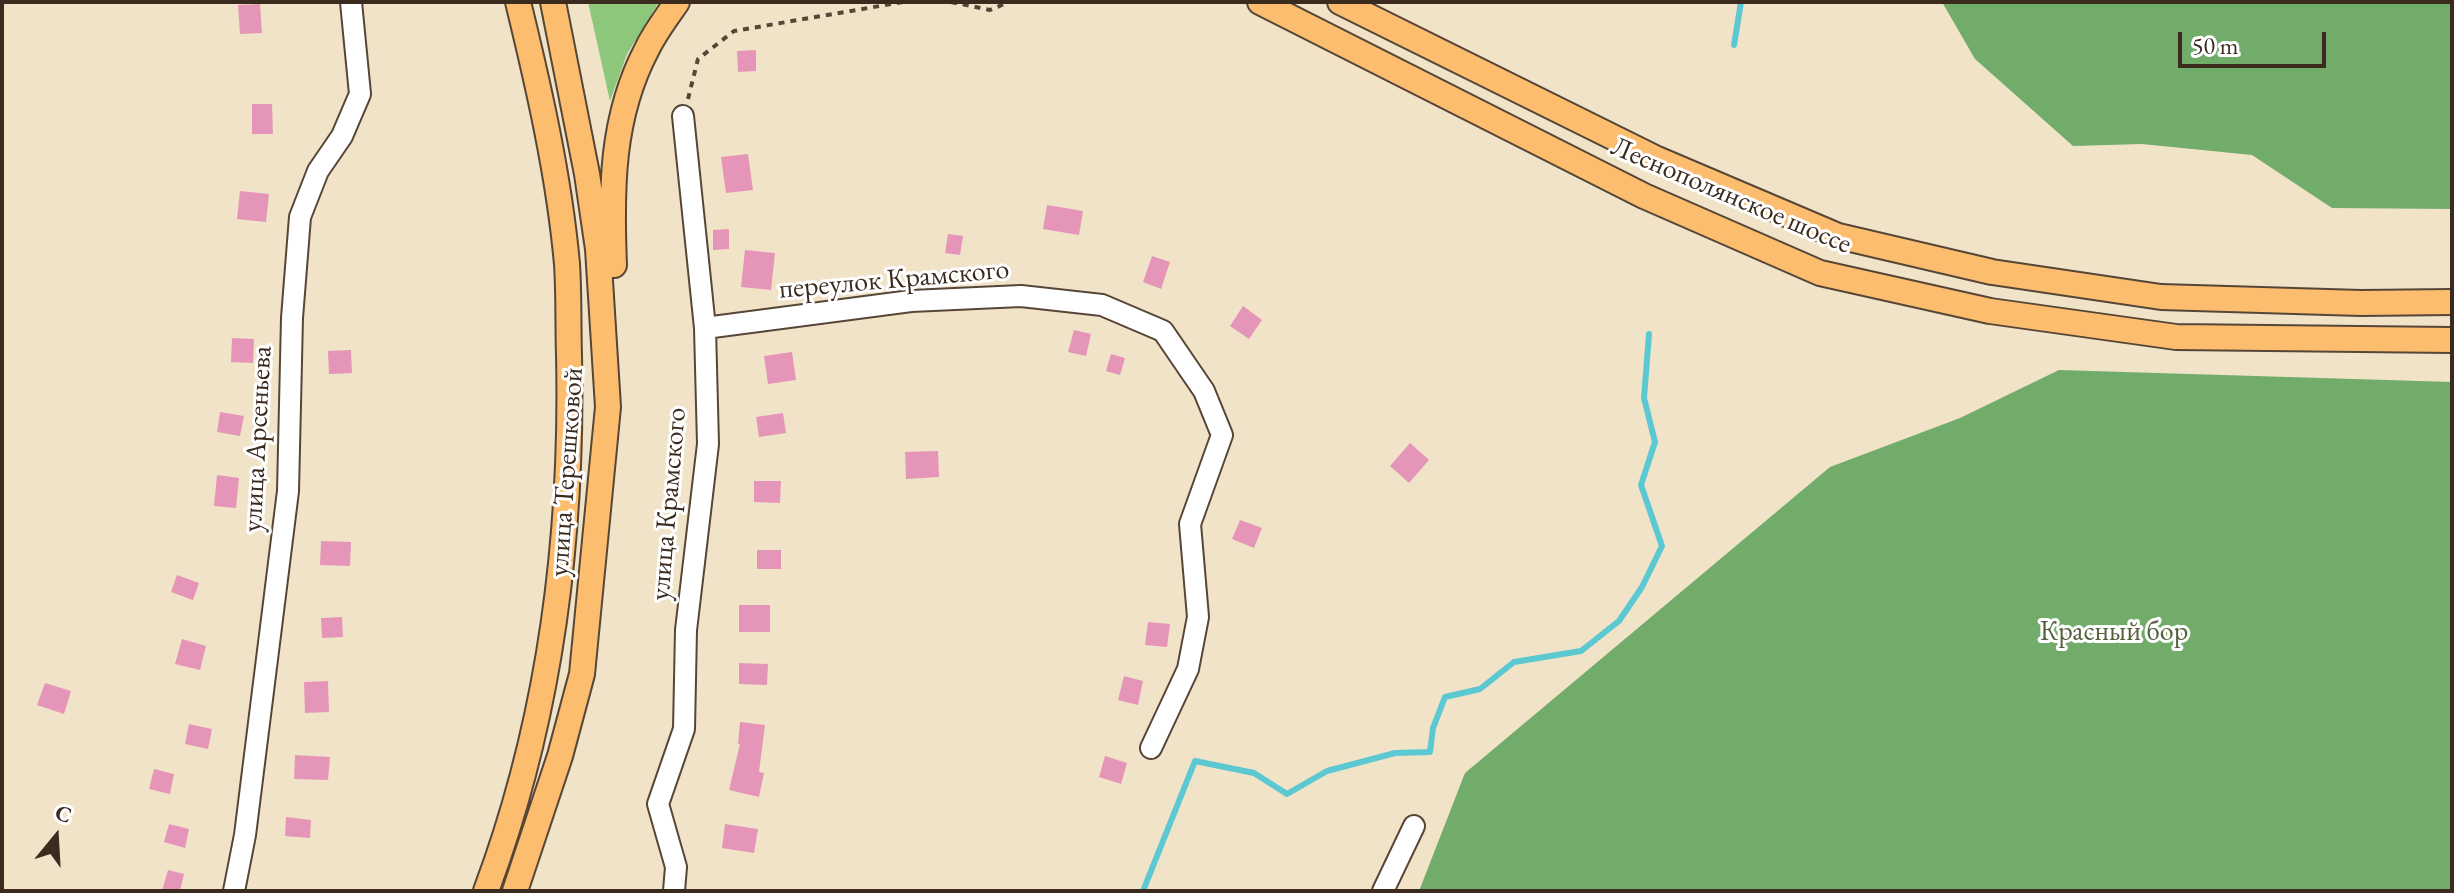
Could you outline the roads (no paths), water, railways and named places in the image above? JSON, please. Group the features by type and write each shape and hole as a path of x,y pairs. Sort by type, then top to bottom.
{"main road":[{"name":"улица Терешковой","path":"486,891 517,790 545,678 559,597 571,446 567,264 545,113 518,2"},
{"name":"улица Терешковой","path":"515,891 537,829 582,674 608,407 598,249 587,174 553,2"},
{"path":"608,407 617,310 612,192 618,137 632,83 648,47 677,2"},
{"name":"Леснополянское шоссе","path":"1260,2 1644,196 1820,273 1990,311 2176,337 2452,340"},
{"name":"Леснополянское шоссе","path":"1340,2 1657,159 1838,236 1992,272 2161,297 2361,303 2452,302"}],"street":[{"name":"улица Арсеньева","path":"234,891 245,835 288,491 292,318 300,217 318,171 342,136 360,94 351,2"},
{"name":"улица Крамского","path":"674,891 676,867 658,804 684,729 686,630 708,444 705,328 683,116"},
{"name":"переулок Крамского","path":"705,328 911,301 1021,296 1102,305 1163,331 1204,391 1222,435 1190,524 1198,617 1188,669 1151,748"},
{"path":"1383,891 1414,826"}],"waterway":[{"path":"1734,45 1741,2"},
{"path":"1143,891 1195,761 1254,773 1287,794 1327,771 1395,753 1430,752 1433,728 1445,697 1480,689 1514,662 1581,651 1619,621 1642,587 1662,546 1641,485 1655,442 1644,398 1649,334"}],"park label":[{"name":"Красный бор","path":"2114,632"}]}
